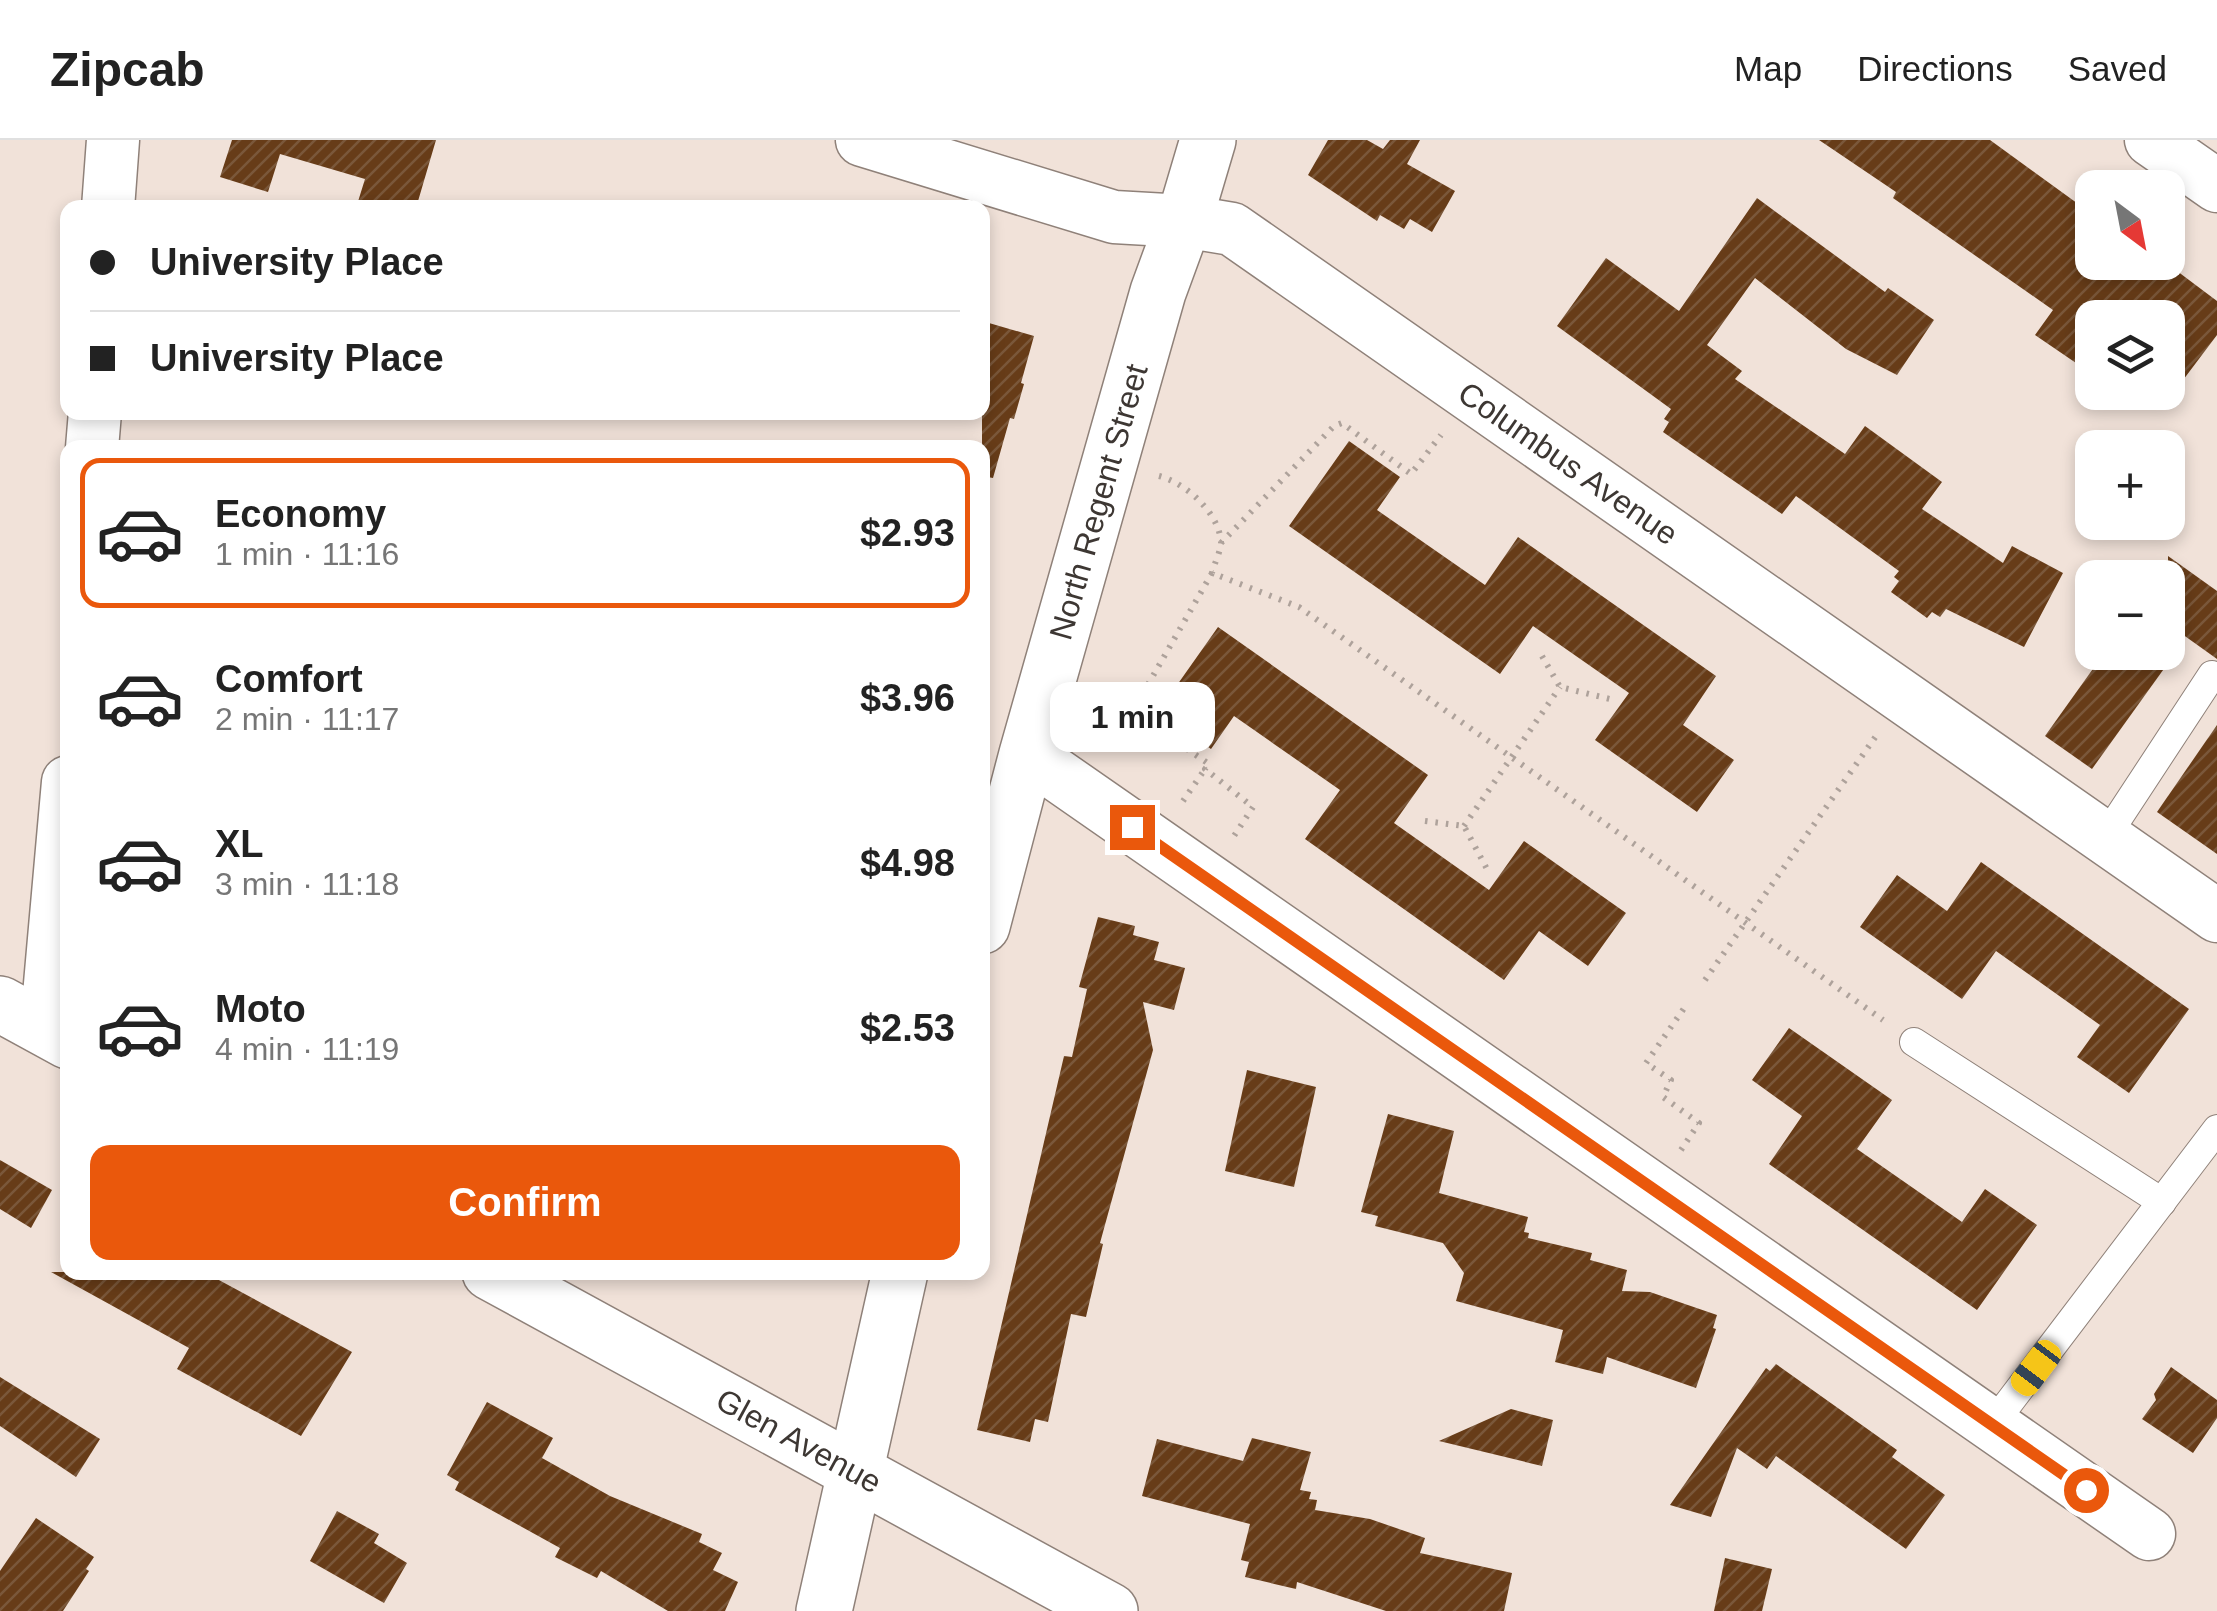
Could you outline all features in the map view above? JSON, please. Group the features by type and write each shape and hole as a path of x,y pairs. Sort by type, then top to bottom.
{"street":[{"path":"109,200 114,140"},
{"name":"Columbus Avenue","path":"862,140 1114,217 1232,228 2217,916"},
{"name":"North Regent Street","path":"990,895 1158,292 1208,140"},
{"path":"2152,140 2217,186"},
{"path":"1027,754 2148,1534"},
{"path":"38,1025 60,847"},
{"name":"Glen Avenue","path":"505,1280 1110,1611"},
{"path":"824,1611 898,1280"}],"lane":[{"path":"2105,838 2212,675"},
{"path":"1914,1042 2162,1202"},
{"path":"1992,1425 2217,1129"}],"path":[{"path":"1180,806 1209,764 1140,716 1138,702 1212,573 1221,542 1334,426 1342,423 1411,474 1438,438"},
{"path":"1158,476 1192,492 1210,516 1221,542"},
{"path":"1212,573 1299,607 1914,1042"},
{"path":"1542,656 1560,687 1610,699"},
{"path":"1464,826 1560,687"},
{"path":"1705,980 1877,734"},
{"path":"1205,770 1254,808 1230,842"},
{"path":"1425,820 1464,826"},
{"path":"1464,826 1488,871"},
{"path":"1677,1156 1699,1122 1663,1098 1671,1080 1646,1063 1687,1004"}],"building":[{"path":"232,140 436,140 418,200 358,200 365,179 280,154 268,192 220,177"},
{"path":"1328,140 1367,140 1383,149 1390,140 1420,140 1407,164 1455,191 1432,232 1410,219 1404,229 1380,215 1377,221 1308,175"},
{"path":"1819,140 1990,140 2075,202 2075,280 2185,277 2217,301 2217,335 2185,377 2185,300 2075,300 2075,362 2035,335 2053,310 1893,198 1896,192"},
{"path":"1757,198 1885,292 1888,288 1934,320 1897,375 1846,349 1755,278 1707,345 1742,371 1735,379 1845,454 1865,426 1942,482 1922,509 2003,563 2012,546 2063,573 2024,647 1946,609 1940,617 1932,612 1927,618 1891,592 1899,581 1894,577 1899,571 1796,496 1782,514 1663,432 1669,422 1664,419 1671,409 1557,326 1606,258 1679,311"},
{"path":"990,323 1034,336 1014,419 1010,418 993,478 990,440 982,440 982,420 990,420"},
{"path":"1349,441 1400,477 1377,510 1485,585 1518,537 1716,676 1683,725 1734,760 1697,812 1595,740 1629,693 1533,626 1500,674 1289,526"},
{"path":"2185,568 2217,591 2217,659 2185,636"},
{"path":"1218,627 1428,775 1394,823 1489,890 1524,841 1626,913 1588,966 1539,931 1504,980 1305,839 1340,790 1234,716 1211,749 1158,712"},
{"path":"2092,670 2163,670 2092,769 2045,736"},
{"path":"2217,725 2217,854 2157,812"},
{"path":"1981,862 2189,1009 2129,1093 2077,1057 2100,1025 1996,951 1962,999 1860,927 1897,875 1947,911"},
{"path":"1098,917 1135,926 1133,935 1159,942 1154,960 1185,968 1174,1010 1143,1002 1153,1050 1100,1243 1103,1244 1086,1317 1071,1314 1048,1422 1035,1419 1030,1442 977,1430 1064,1056 1072,1057 1087,989 1079,987"},
{"path":"1789,1028 1892,1100 1857,1149 1962,1222 1985,1189 2037,1225 1977,1310 1769,1164 1802,1116 1752,1080"},
{"path":"1247,1070 1316,1087 1294,1187 1225,1171"},
{"path":"1388,1114 1454,1131 1439,1193 1528,1217 1524,1232 1529,1233 1528,1238 1592,1253 1590,1260 1627,1270 1622,1291 1650,1292 1717,1315 1696,1388 1607,1357 1603,1374 1555,1362 1563,1330 1456,1301 1464,1273 1443,1243 1375,1226 1378,1216 1361,1212"},
{"path":"0,1160 52,1190 31,1228 0,1209"},
{"path":"66,1280 219,1280 352,1352 301,1436 177,1369 189,1348"},
{"path":"1776,1364 1897,1450 1892,1457 1945,1495 1906,1549 1776,1456 1767,1469 1737,1448 1711,1517 1670,1505 1766,1368 1770,1371"},
{"path":"2171,1367 2217,1400 2217,1418 2193,1453 2142,1419"},
{"path":"0,1377 100,1439 76,1477 0,1426"},
{"path":"487,1402 553,1438 542,1458 610,1496 702,1534 699,1542 722,1553 713,1570 738,1582 725,1611 668,1611 601,1571 597,1578 555,1557 560,1548 455,1490 459,1482 447,1475"},
{"path":"1511,1409 1553,1420 1542,1466 1439,1441"},
{"path":"1252,1438 1311,1452 1300,1490 1311,1492 1309,1499 1317,1500 1315,1510 1370,1519 1425,1538 1420,1553 1512,1573 1504,1611 1386,1611 1297,1582 1296,1589 1245,1577 1249,1562 1241,1560 1250,1524 1142,1496 1157,1439 1243,1461"},
{"path":"337,1511 379,1534 374,1543 407,1563 384,1603 310,1561"},
{"path":"36,1518 94,1557 86,1569 89,1571 63,1611 0,1611 0,1571"},
{"path":"1725,1558 1772,1569 1762,1611 1714,1611"}],"route":[{"path":"1132,827 2086,1490"}]}
